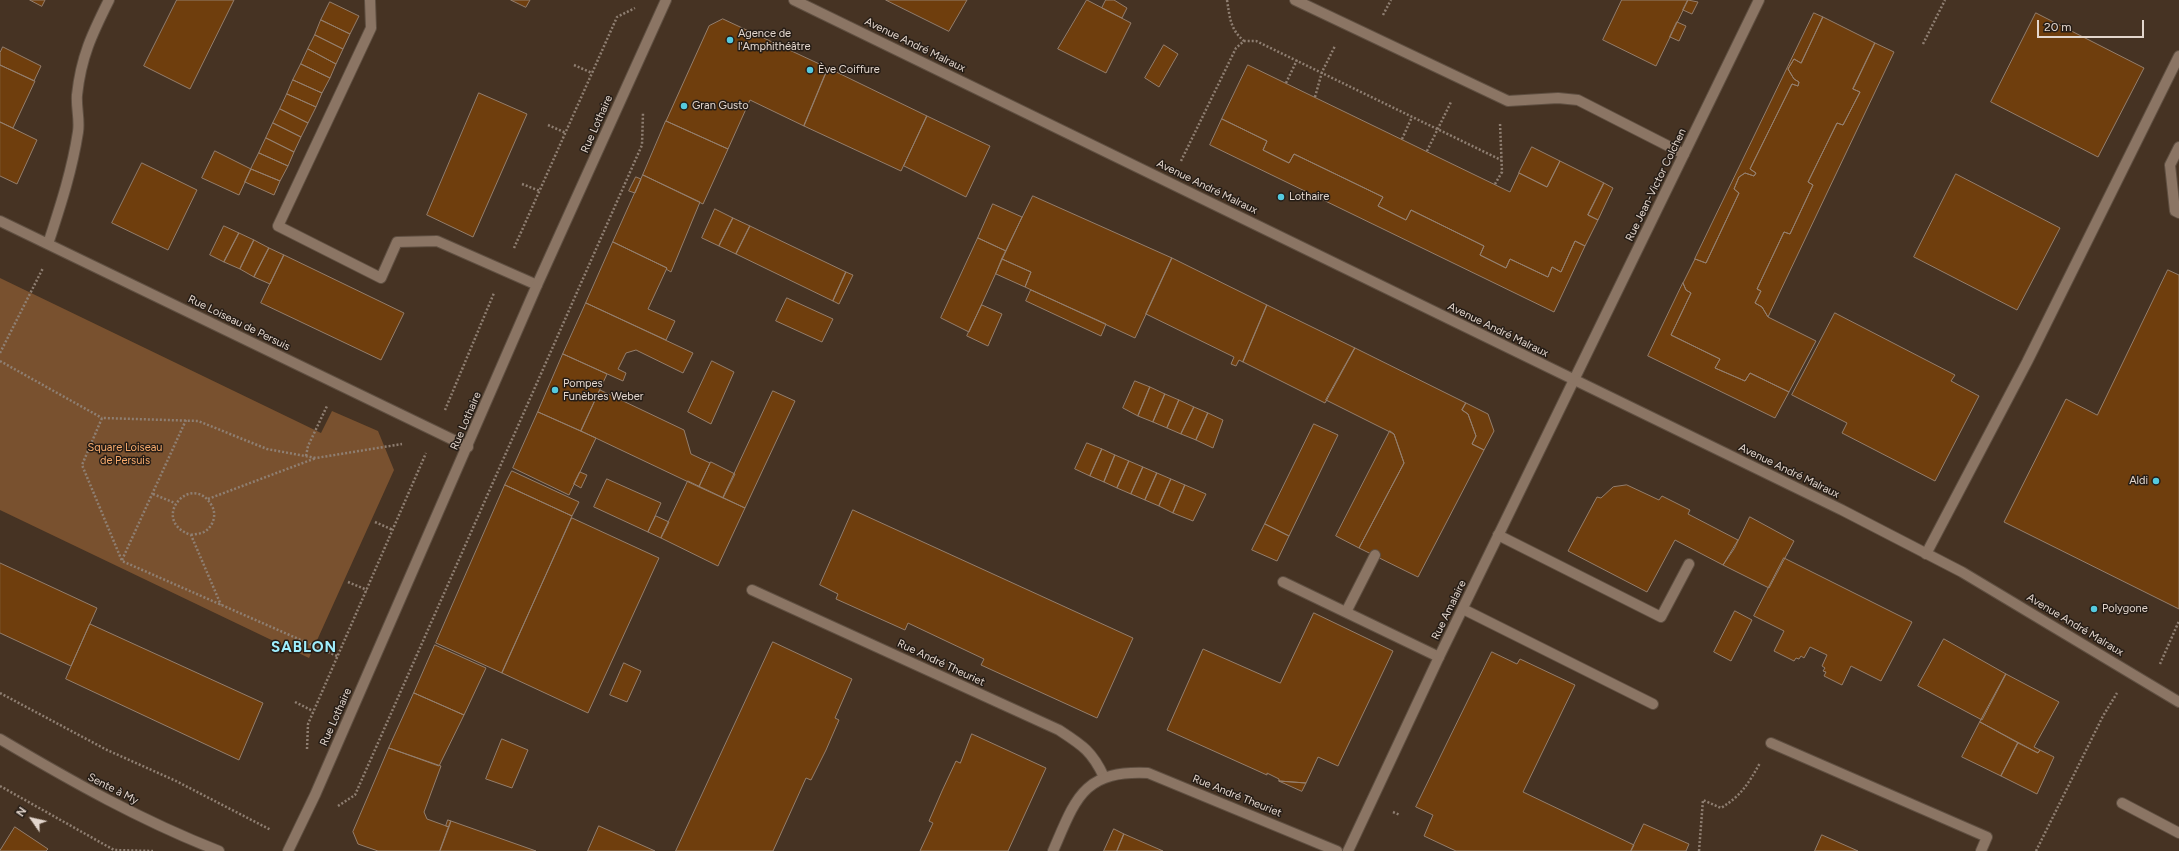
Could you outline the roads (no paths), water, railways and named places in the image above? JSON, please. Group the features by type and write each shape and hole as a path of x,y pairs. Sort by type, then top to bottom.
{"street":[{"path":"51,246 70,177 78,130 77,97 82,61 108,0"},
{"path":"370,0 371,28 278,226 381,278 397,242 437,241 538,285"},
{"name":"Rue Lothaire","path":"288,851 315,795 538,285 666,0"},
{"name":"Avenue André Malraux","path":"794,0 1574,380 1763,470 1962,572 2130,671 2179,702"},
{"path":"1295,0 1508,101 1519,102 1558,98 1578,100 1684,154"},
{"name":"Rue Jean-Victor Colchen","path":"1574,380 1759,0"},
{"path":"1926,554 2027,362 2179,56"},
{"path":"2179,147 2170,166 2176,211 2179,213"},
{"name":"Rue Loiseau de Persuis","path":"0,221 468,446"},
{"name":"Rue Amalaire","path":"1348,851 1462,609 1574,380"},
{"path":"1498,535 1661,617 1689,564"},
{"path":"1346,612 1375,555"},
{"path":"1283,582 1439,657"},
{"name":"Rue André Theuriet","path":"752,590 1059,730 1081,744 1096,760 1104,778"},
{"path":"1462,609 1653,704"},
{"name":"Sente à My","path":"0,739 90,791 145,819 219,851"},
{"path":"1771,742 1987,836 1981,851"},
{"name":"Rue André Theuriet","path":"1053,851 1074,804 1089,787 1104,778 1125,772 1148,773 1337,851"},
{"path":"2122,803 2179,833"}],"place":[{"name":"Agence de l'Amphithéâtre","path":"730,40"},
{"name":"Ève Coiffure","path":"810,70"},
{"name":"Gran Gusto","path":"684,106"},
{"name":"Lothaire","path":"1281,197"},
{"name":"Pompes Funèbres Weber","path":"555,390"},
{"name":"Aldi","path":"2156,481"},
{"name":"Polygone","path":"2094,609"}],"district":[{"name":"SABLON","path":"304,648"}],"park label":[{"name":"Square Loiseau de Persuis","path":"125,454"}]}
